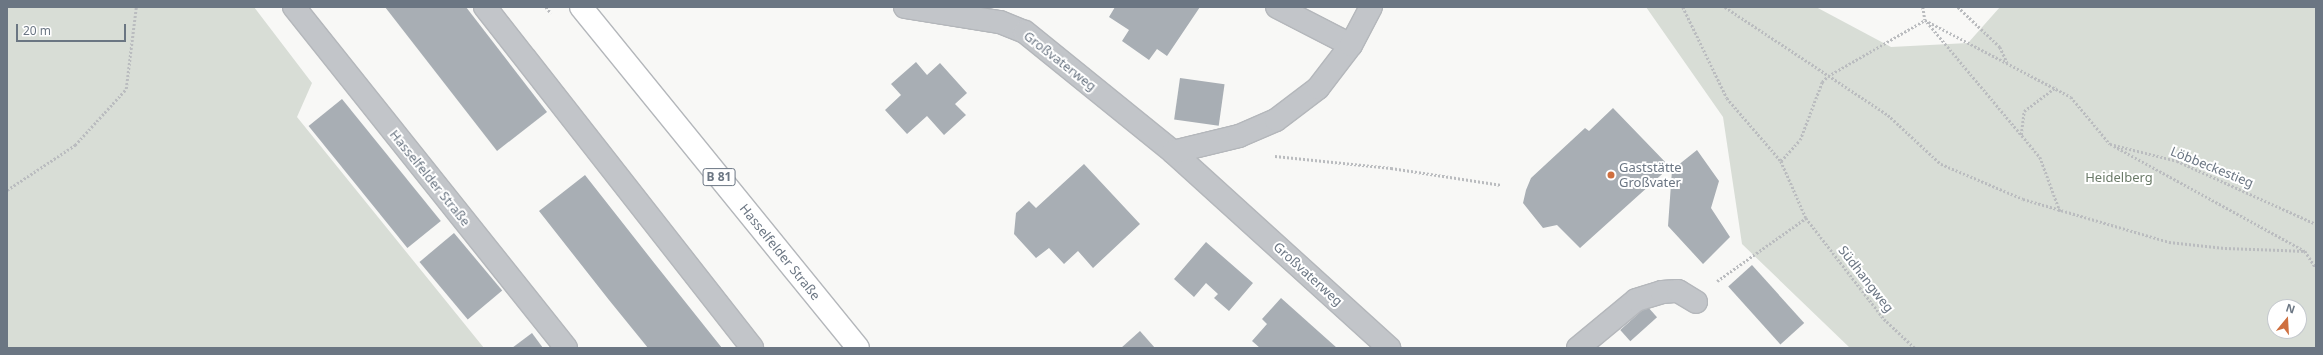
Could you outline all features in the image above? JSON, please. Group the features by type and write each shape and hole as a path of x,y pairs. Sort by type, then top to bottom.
{"main road":[{"name":"Hasselfelder Straße","path":"580,7 858,348"}],"street":[{"name":"Hasselfelder Straße","path":"294,7 566,348"},
{"path":"484,7 752,348"},
{"name":"Großvaterweg","path":"905,7 1000,22 1025,32 1173,152 1389,348"},
{"path":"1278,7 1351,45"},
{"path":"1173,152 1239,136 1276,120 1318,88 1351,45 1371,7"},
{"path":"1578,348 1636,300 1662,292 1678,291 1696,302"}],"path":[{"path":"7,190 75,146 126,89 136,7"},
{"name":"Südhangweg","path":"1683,7 1727,98 1781,161 1806,218 1884,318 1915,348"},
{"path":"1725,7 1888,115 1941,164 2023,199 2169,242 2225,248 2305,251"},
{"path":"1923,7 1925,20 2040,157 2060,211"},
{"path":"1958,7 2000,47 2007,62"},
{"path":"1781,161 1800,140 1822,82 1828,76 1925,20"},
{"path":"1925,20 2056,87 2071,97 2110,144 2305,251 2316,268"},
{"path":"2021,136 2024,111 2056,87"},
{"name":"Löbbeckestieg","path":"2110,144 2177,161 2316,224"},
{"path":"1269,156 1390,168 1502,185"},
{"path":"1696,302 1722,277 1806,218"}],"green space":[{"path":"7,7 254,7 312,83 297,117 484,348 7,348"},
{"name":"Heidelberg","path":"1646,7 1816,7 1891,47 1968,43 2000,7 2316,7 2316,348 1850,348 1742,244 1723,117"}],"building":[{"path":"385,7 466,7 547,112 497,151"},
{"path":"1115,7 1200,7 1167,56 1157,49 1149,60 1122,41 1129,30 1109,17"},
{"path":"916,62 927,75 940,63 967,93 955,104 966,115 944,135 927,116 907,134 885,110 901,95 891,84"},
{"path":"1180,78 1225,84 1219,126 1174,120"},
{"path":"342,99 441,221 407,248 309,126"},
{"path":"1613,108 1670,167 1580,248 1557,225 1543,228 1523,203 1526,190 1531,178 1585,128 1589,131"},
{"path":"1697,150 1719,181 1711,208 1730,237 1703,264 1668,226 1672,170"},
{"path":"1084,164 1140,224 1093,268 1078,251 1064,264 1049,248 1036,258 1014,234 1016,213 1029,201 1036,208"},
{"path":"585,175 722,348 648,348 609,300 539,211"},
{"path":"454,233 502,290 468,319 420,262"},
{"path":"1206,242 1253,283 1229,311 1214,298 1218,294 1206,283 1194,297 1174,279"},
{"path":"1752,265 1804,323 1780,344 1728,286"},
{"path":"1281,298 1337,348 1260,348 1252,341 1267,324 1262,319"},
{"path":"1647,306 1657,317 1630,341 1620,330"},
{"path":"1140,331 1155,348 1121,348"},
{"path":"532,333 543,348 512,348"}],"place":[{"name":"Gaststätte Großvater","path":"1611,175"}]}
